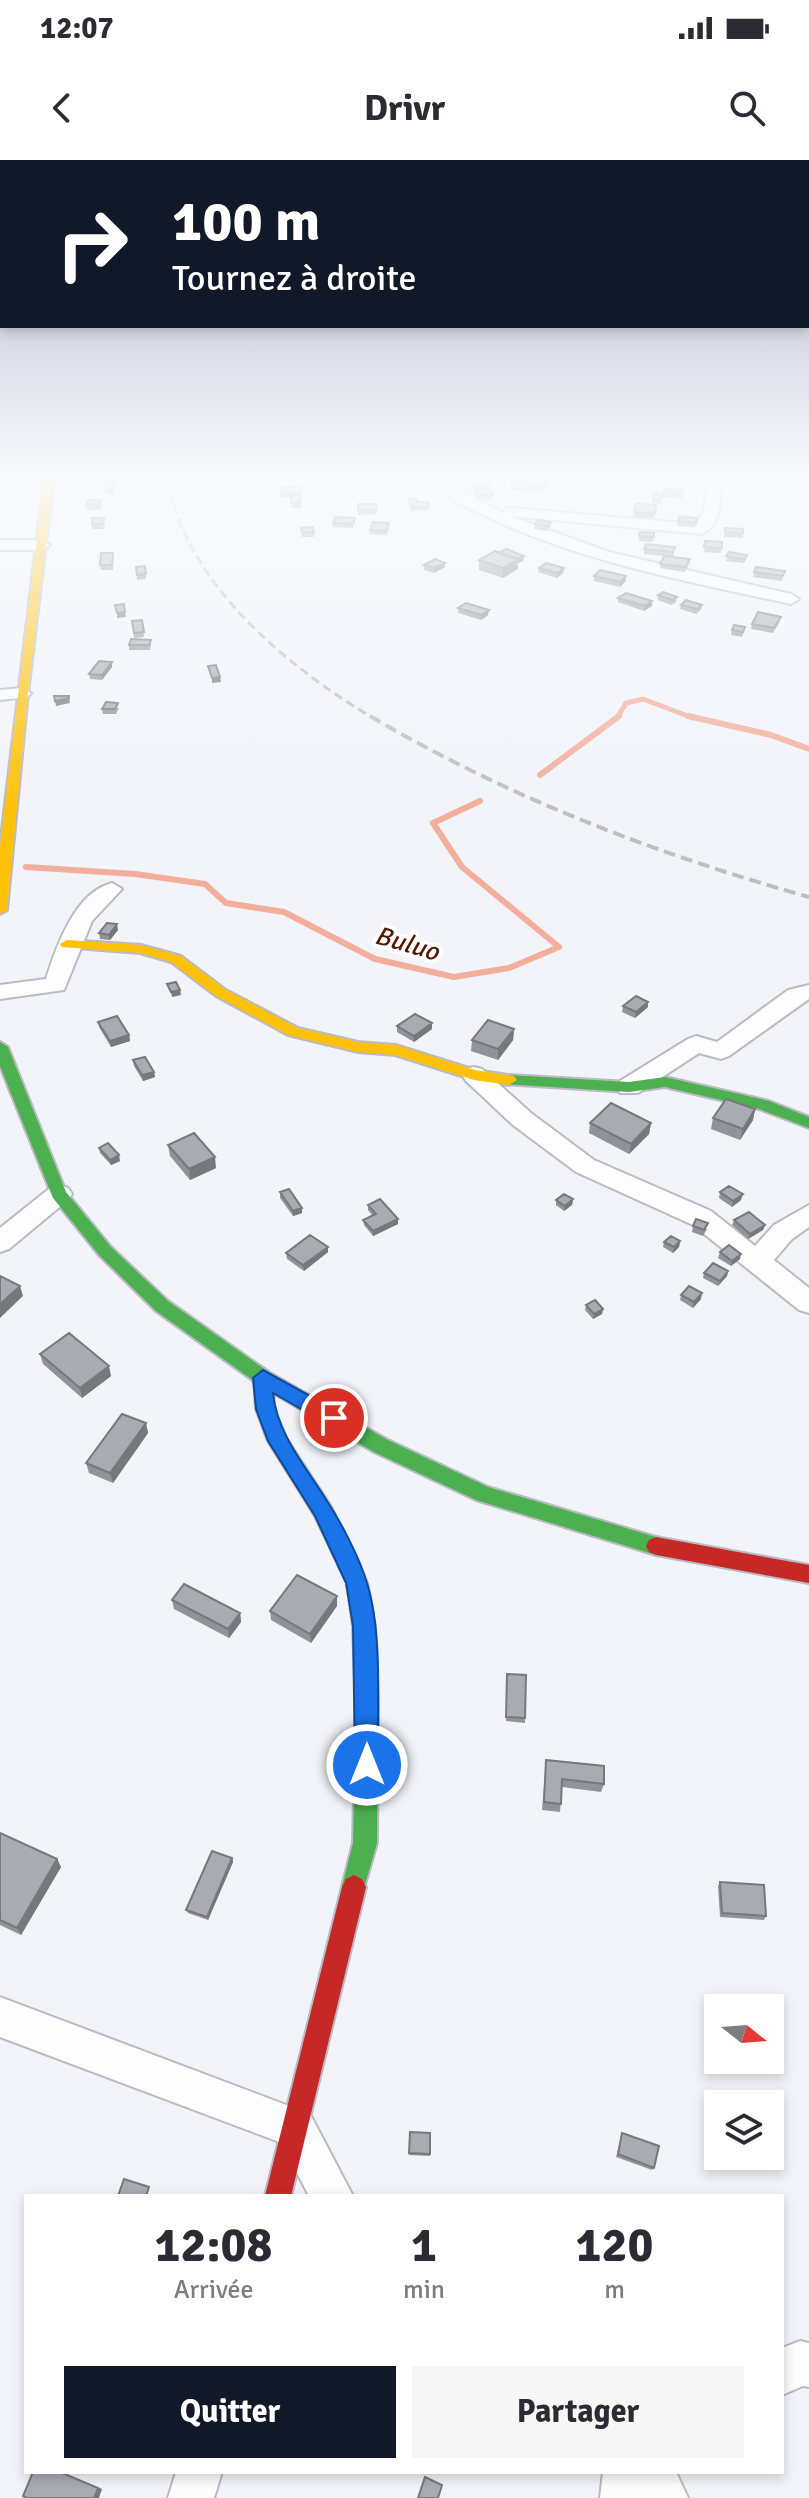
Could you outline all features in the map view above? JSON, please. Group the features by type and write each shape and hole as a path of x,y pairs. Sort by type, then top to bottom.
{"main road":[{"path":"0,910 36,587"},
{"path":"67,944 141,949 176,959 221,993 293,1032 358,1047 396,1050 474,1075 629,1087 665,1082 763,1105 809,1123"},
{"path":"0,1047 59,1194 105,1251 162,1306 263,1378 381,1446 483,1494 642,1543 809,1574"},
{"path":"263,1378 265,1409 278,1441 323,1511 343,1550 357,1583 364,1626 365,1843 279,2194"}],"street":[{"path":"730,587 791,599"},
{"path":"0,695 22,693"},
{"path":"0,992 56,985 67,944 97,899 112,889"},
{"path":"629,1087 696,1044 721,1051 796,995 809,992"},
{"path":"474,1075 522,1119 585,1166 702,1218 809,1303"},
{"path":"0,1242 59,1194"},
{"path":"757,1262 783,1232 809,1214"},
{"path":"0,2017 296,2128 331,2194"},
{"path":"784,2372 800,2363 809,2365"},
{"path":"191,2498 198,2474"},
{"path":"623,2498 626,2474"},
{"path":"651,2474 665,2498"}],"building":[{"path":"663,592 677,597 672,600 658,595"},
{"path":"626,593 652,601 645,606 618,598"},
{"path":"686,600 702,605 697,609 681,605"},
{"path":"466,603 489,610 481,615 458,608"},
{"path":"124,604 125,612 117,613 115,605"},
{"path":"758,612 781,617 774,628 752,624"},
{"path":"142,620 144,632 134,633 132,621"},
{"path":"734,625 745,627 743,632 732,630"},
{"path":"131,639 151,640 149,645 129,645"},
{"path":"99,661 112,662 102,675 89,674"},
{"path":"216,665 220,677 212,678 208,666"},
{"path":"54,696 69,696 69,698 55,701"},
{"path":"106,702 118,703 115,709 102,709"},
{"path":"107,923 117,924 109,935 99,933"},
{"path":"176,982 180,990 171,992 167,984"},
{"path":"636,996 648,1002 636,1012 623,1006"},
{"path":"415,1014 432,1023 414,1036 397,1026"},
{"path":"117,1016 129,1035 110,1041 98,1022"},
{"path":"488,1020 514,1029 498,1049 472,1040"},
{"path":"145,1057 154,1072 142,1075 133,1060"},
{"path":"726,1099 755,1109 743,1129 713,1118"},
{"path":"611,1103 651,1123 631,1144 590,1123"},
{"path":"194,1133 215,1157 189,1169 168,1145"},
{"path":"108,1143 119,1155 110,1160 99,1148"},
{"path":"729,1186 743,1194 733,1201 720,1192"},
{"path":"289,1189 302,1208 293,1211 280,1192"},
{"path":"564,1194 573,1199 565,1206 556,1200"},
{"path":"380,1199 398,1219 373,1231 363,1220 376,1214 368,1205"},
{"path":"749,1212 765,1225 750,1234 734,1220"},
{"path":"696,1219 708,1223 704,1230 693,1226"},
{"path":"310,1235 328,1247 303,1265 286,1253"},
{"path":"671,1236 680,1241 674,1247 664,1242"},
{"path":"729,1245 741,1254 732,1261 720,1252"},
{"path":"713,1263 728,1271 720,1281 704,1273"},
{"path":"0,1276 20,1286 0,1304"},
{"path":"689,1286 702,1293 694,1302 681,1295"},
{"path":"595,1300 603,1309 594,1314 586,1305"},
{"path":"69,1333 109,1366 80,1388 40,1354"},
{"path":"122,1414 146,1423 110,1473 86,1463"},
{"path":"297,1575 337,1596 310,1634 270,1611"},
{"path":"184,1584 240,1613 228,1629 172,1600"},
{"path":"507,1674 526,1675 525,1718 506,1717"},
{"path":"546,1760 604,1766 604,1784 562,1779 561,1804 544,1802"},
{"path":"0,1833 57,1859 17,1928 0,1920"},
{"path":"212,1851 232,1858 207,1917 186,1910"},
{"path":"720,1882 764,1885 766,1916 722,1913"},
{"path":"410,2132 430,2133 430,2154 409,2153"},
{"path":"622,2133 659,2146 654,2168 618,2154"},
{"path":"124,2179 149,2187 147,2194 119,2194"},
{"path":"32,2474 65,2474 98,2488 94,2498 23,2496"},
{"path":"425,2477 442,2485 438,2498 418,2498"}],"waterway":[{"name":"Buluo","path":"618,717 626,703 643,699 693,718"},
{"name":"Buluo","path":"688,716 771,735 809,749"},
{"name":"Buluo","path":"540,775 618,717"},
{"name":"Buluo","path":"26,867 135,874 205,884 226,903 284,912 375,959 454,977 509,968 559,947 462,867 433,823 480,801"}],"railway":[{"path":"218,587 274,647 373,718"},
{"path":"370,716 475,772 584,821 695,862 809,897"}],"traffic: fast":[{"path":"0,1047 59,1194 105,1251 162,1306 263,1378 381,1446 483,1494 656,1546"},
{"path":"509,1080 629,1087 665,1082 763,1105 809,1123"},
{"path":"263,1378 265,1409 278,1441 323,1511 357,1583 364,1626 367,1707 365,1843 354,1887"}],"traffic: slow":[{"path":"0,910 35,587"},
{"path":"67,944 141,949 176,959 221,993 293,1032 358,1047 396,1050 474,1075 509,1080"}],"traffic: jam":[{"path":"656,1546 809,1574"},
{"path":"278,2194 354,1887"}],"route":[{"path":"334,1418 263,1378 265,1409 278,1441 323,1511 357,1583 364,1626 367,1765"}]}
